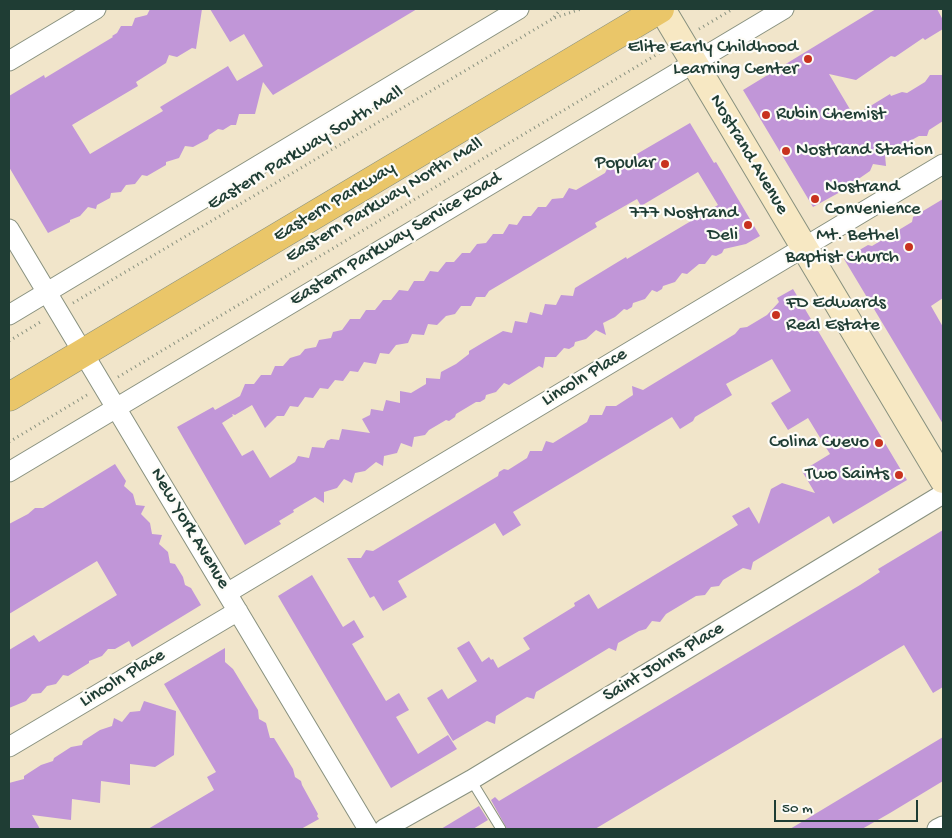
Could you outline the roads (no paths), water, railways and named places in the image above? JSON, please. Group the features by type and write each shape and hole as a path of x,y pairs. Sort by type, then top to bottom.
{"main road":[{"name":"Nostrand Avenue","path":"661,9 943,480"},
{"name":"Eastern Parkway","path":"9,397 661,9"}],"street":[{"path":"9,61 96,9"},
{"path":"9,315 519,9"},
{"name":"Eastern Parkway Service Road","path":"9,472 784,9"},
{"name":"Lincoln Place","path":"226,593 943,164"},
{"name":"New York Avenue","path":"9,229 368,829"},
{"name":"Saint Johns Place","path":"384,829 471,780 943,494"},
{"name":"Lincoln Place","path":"9,746 238,611"},
{"path":"938,829 943,826"}],"lane":[{"path":"471,780 501,829"}],"place":[{"name":"Elite Early Childhood Learning Center","path":"808,59"},
{"name":"Rubin Chemist","path":"766,115"},
{"name":"Nostrand Station","path":"786,151"},
{"name":"Popular","path":"665,164"},
{"name":"Nostrand Convenience","path":"815,199"},
{"name":"777 Nostrand Deli","path":"748,225"},
{"name":"Mt. Bethel Baptist Church","path":"909,247"},
{"name":"FD Edwards Real Estate","path":"776,315"},
{"name":"Colina Cuevo","path":"879,443"},
{"name":"Two Saints","path":"899,475"}]}
